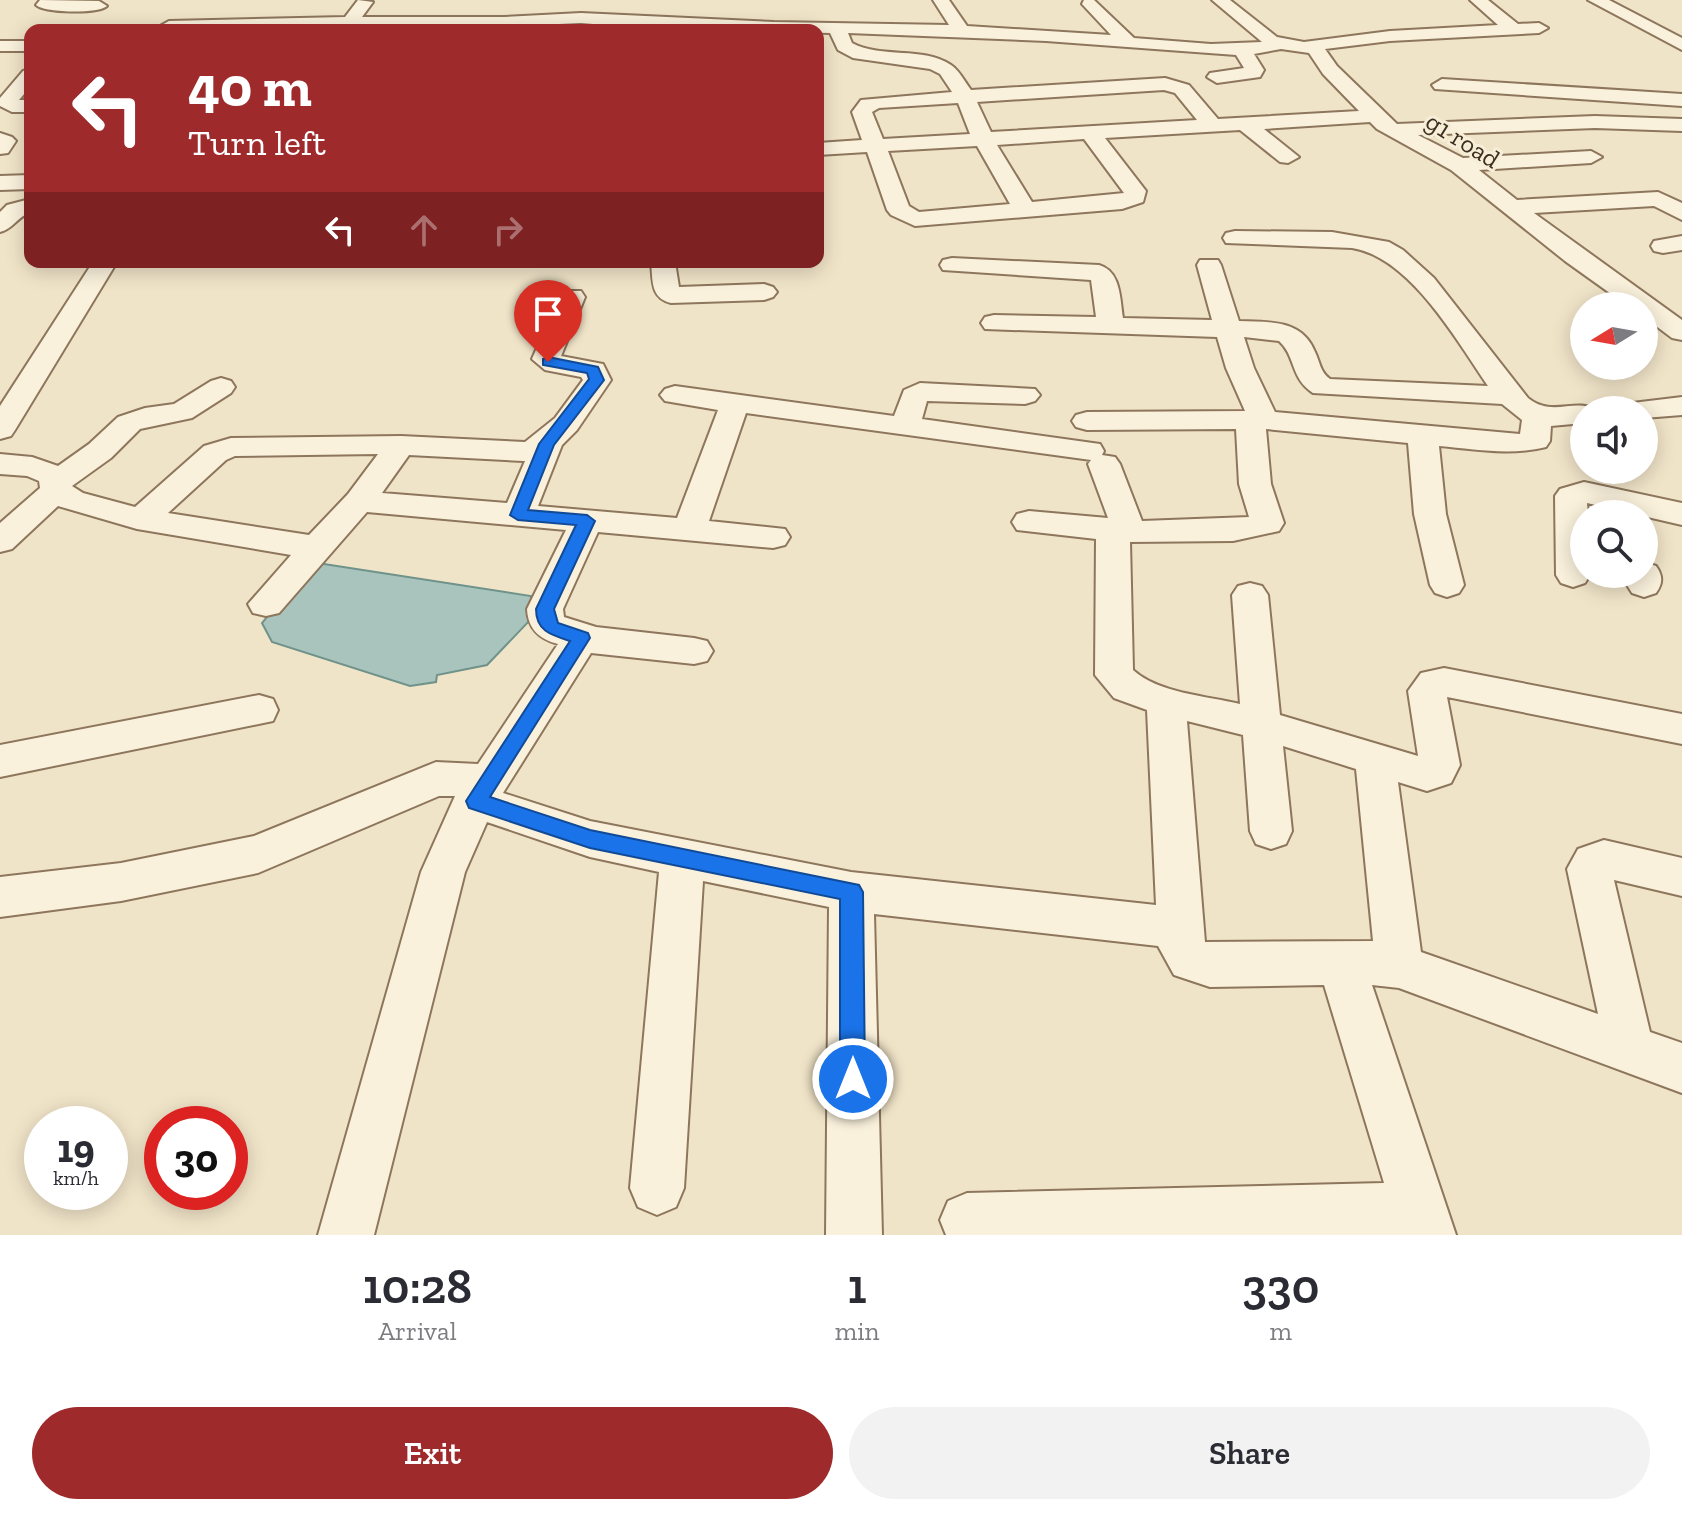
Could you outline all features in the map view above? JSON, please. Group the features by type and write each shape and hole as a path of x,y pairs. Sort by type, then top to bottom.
{"street":[{"path":"51,0 44,5 99,6"},
{"path":"350,22 366,0"},
{"path":"537,24 538,0"},
{"path":"941,0 963,33"},
{"path":"1220,0 1272,42 1279,44 1309,46 1402,35 1539,28"},
{"path":"1478,0 1514,29"},
{"path":"1090,4 1128,42"},
{"path":"1594,8 1625,15 1682,45"},
{"path":"1494,11 1551,11"},
{"path":"621,21 633,24"},
{"path":"558,24 621,21 677,24"},
{"path":"307,24 417,24"},
{"path":"824,27 1242,50 1279,44"},
{"path":"837,27 844,46 859,54 942,66 966,98 983,139 1026,211"},
{"path":"0,46 24,46"},
{"name":"g1 road","path":"1309,46 1382,123 1459,165 1574,256 1682,332"},
{"path":"1217,77 1253,73 1255,70 1242,50"},
{"path":"24,82 7,102 12,106 24,106"},
{"path":"1089,132 1135,191 1135,197 1122,202 927,220 904,215 899,210 862,112 868,104 1172,85 1182,89 1213,126"},
{"path":"1442,85 1682,100"},
{"path":"824,149 1244,123 1605,122 1682,125"},
{"path":"1244,123 1288,157"},
{"path":"0,139 5,141 0,148"},
{"path":"1459,165 1591,157"},
{"path":"0,183 24,182"},
{"path":"1512,207 1658,199 1682,213"},
{"path":"0,228 15,210 24,208"},
{"path":"0,228 24,230"},
{"path":"1235,238 1359,242 1380,247 1407,267 1458,324 1510,396 1526,412 1537,416 1570,415"},
{"path":"952,265 1099,273 1103,278 1111,326"},
{"path":"1029,522 1141,532 1233,530 1267,523 1255,484 1257,420 1209,265"},
{"path":"0,430 101,268"},
{"path":"664,268 667,292 671,295 764,292"},
{"path":"518,515 547,444 597,380 593,370 555,364 546,359 572,297"},
{"path":"994,323 1226,328 1289,333 1299,343 1312,380 1332,389 1510,396"},
{"path":"0,541 56,487 135,420 182,412 221,387"},
{"path":"905,428 914,396 920,392 1025,395"},
{"path":"675,395 905,428 1093,445 1257,420 1528,444 1535,441 1537,435 1537,416"},
{"path":"689,530 735,404"},
{"path":"1658,408 1682,406"},
{"path":"1423,435 1430,514 1447,585"},
{"path":"142,519 222,449 241,446 401,445 523,452 547,444"},
{"path":"266,604 359,501 401,445"},
{"path":"1093,445 1128,529 1141,532"},
{"path":"0,464 43,470 55,476 56,487 71,501 142,519 318,548"},
{"path":"1571,500 1571,496 1584,492 1610,500"},
{"path":"359,501 773,537"},
{"path":"1658,511 1682,514"},
{"path":"587,521 545,609 545,619 551,628 581,638 694,651"},
{"path":"1141,532 1114,675 1128,688 1166,701 1264,725 1427,775 1437,771 1440,765 1427,691 1434,683 1444,682 1682,729"},
{"path":"1250,595 1264,725 1271,831"},
{"path":"346,1235 443,872 476,801 581,638"},
{"path":"1166,701 1181,947 1191,960 1210,965 1341,963 1399,966 1629,1046 1682,1068"},
{"path":"0,761 259,710"},
{"path":"1375,760 1399,966"},
{"path":"0,897 121,882 258,854 436,779 475,779 476,801"},
{"path":"476,801 590,839 851,892 1180,928"},
{"path":"1629,1046 1589,869 1593,862 1604,859 1682,877"},
{"path":"657,1188 682,860"},
{"path":"851,892 854,1235"},
{"path":"967,1220 1425,1222 1341,963"}],"water":[{"path":"311,562 531,596 533,617 487,665 437,675 436,682 410,686 272,642 262,623"}],"route":[{"path":"548,362 593,370 597,380 547,444 518,515 587,521 545,609 545,619 551,628 581,638 476,801 590,839 851,892 853,1079"}]}
